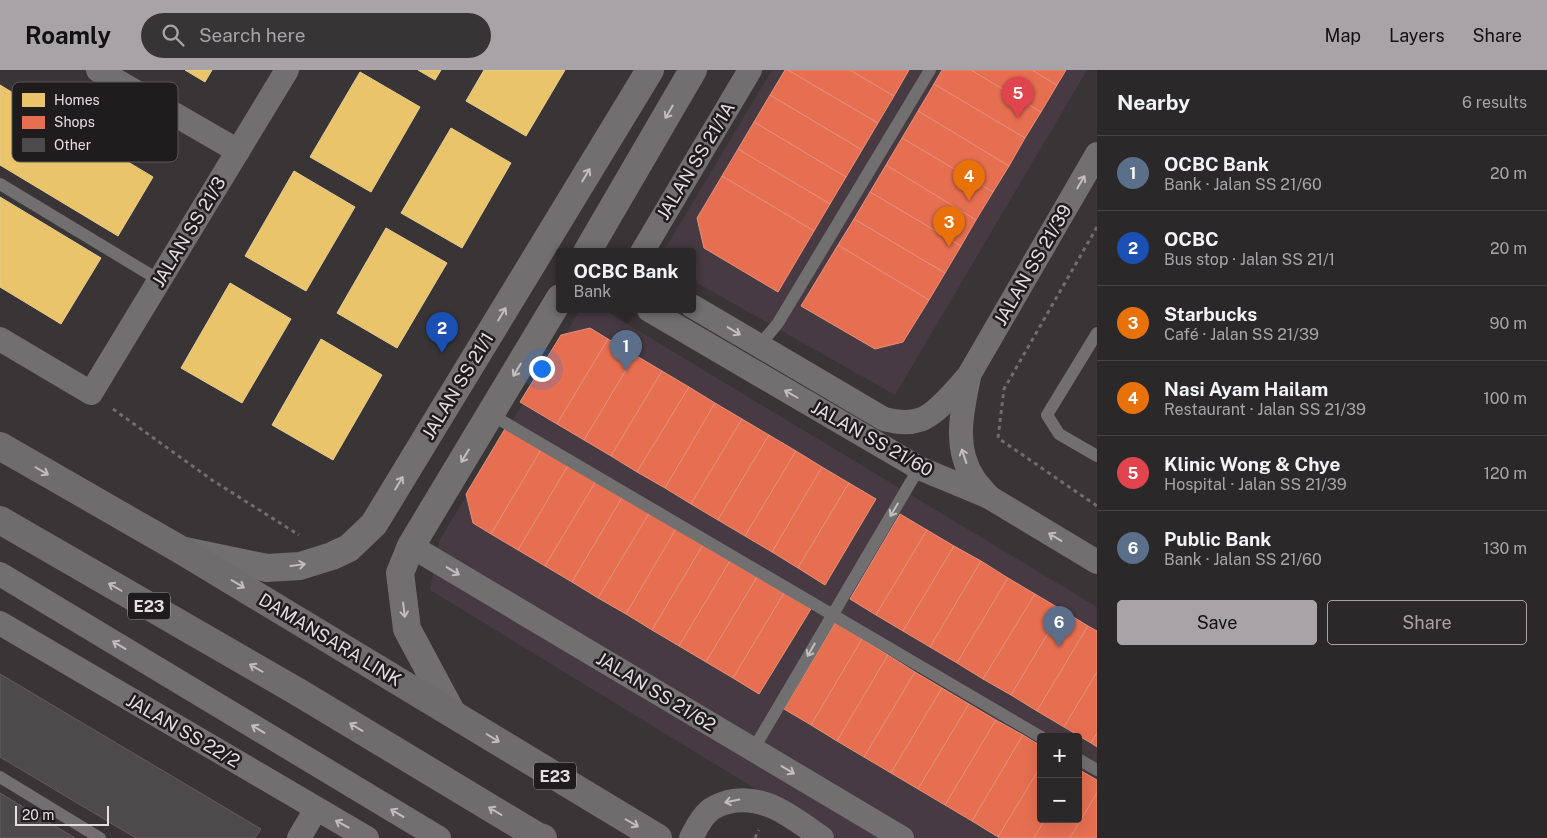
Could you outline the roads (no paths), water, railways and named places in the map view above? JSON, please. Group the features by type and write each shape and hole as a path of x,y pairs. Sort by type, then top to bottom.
{"highway":[{"name":"DAMANSARA LINK","path":"0,446 181,550 452,713 607,809 658,838"},
{"name":"E23","path":"0,520 298,692 540,837"}],"street":[{"path":"98,70 119,82"},
{"name":"JALAN SS 21/3","path":"0,339 90,393 286,70"},
{"name":"JALAN SS 21/1","path":"181,550 267,568 300,566 332,556 349,548 374,524 650,70"},
{"path":"594,248 693,70"},
{"name":"JALAN SS 21/1A","path":"644,248 750,70"},
{"path":"178,116 238,151"},
{"name":"JALAN SS 21/39","path":"884,419 899,422 921,420 944,404 969,375 1097,154"},
{"path":"452,713 407,629 400,573 411,546 556,305"},
{"name":"JALAN SS 21/60","path":"696,308 884,419"},
{"name":"JALAN SS 21/60","path":"654,313 919,468 989,497 1097,562"},
{"name":"JALAN SS 21/39","path":"969,375 961,417 961,448 964,460 973,479 989,497"},
{"name":"JALAN SS 21/62","path":"411,546 902,838"},
{"path":"0,574 439,838"},
{"name":"JALAN SS 22/2","path":"0,623 367,838"},
{"path":"691,838 701,820 716,806 732,801 749,800 765,803 776,808 822,838"},
{"path":"299,838 316,809"}],"lane":[{"path":"759,346 778,323 930,70"},
{"path":"0,184 160,280"},
{"path":"1097,332 1047,414 1059,434 1097,456"},
{"path":"490,414 1037,735"},
{"path":"753,750 919,468"},
{"path":"1082,761 1097,770"},
{"path":"0,777 100,838"}],"place":[{"name":"Klinic Wong & Chye","path":"1018,118"},
{"name":"Nasi Ayam Hailam","path":"969,201"},
{"name":"Starbucks","path":"949,247"},
{"name":"OCBC","path":"442,353"},
{"name":"OCBC Bank","path":"626,371"},
{"name":"Public Bank","path":"1059,647"}]}
